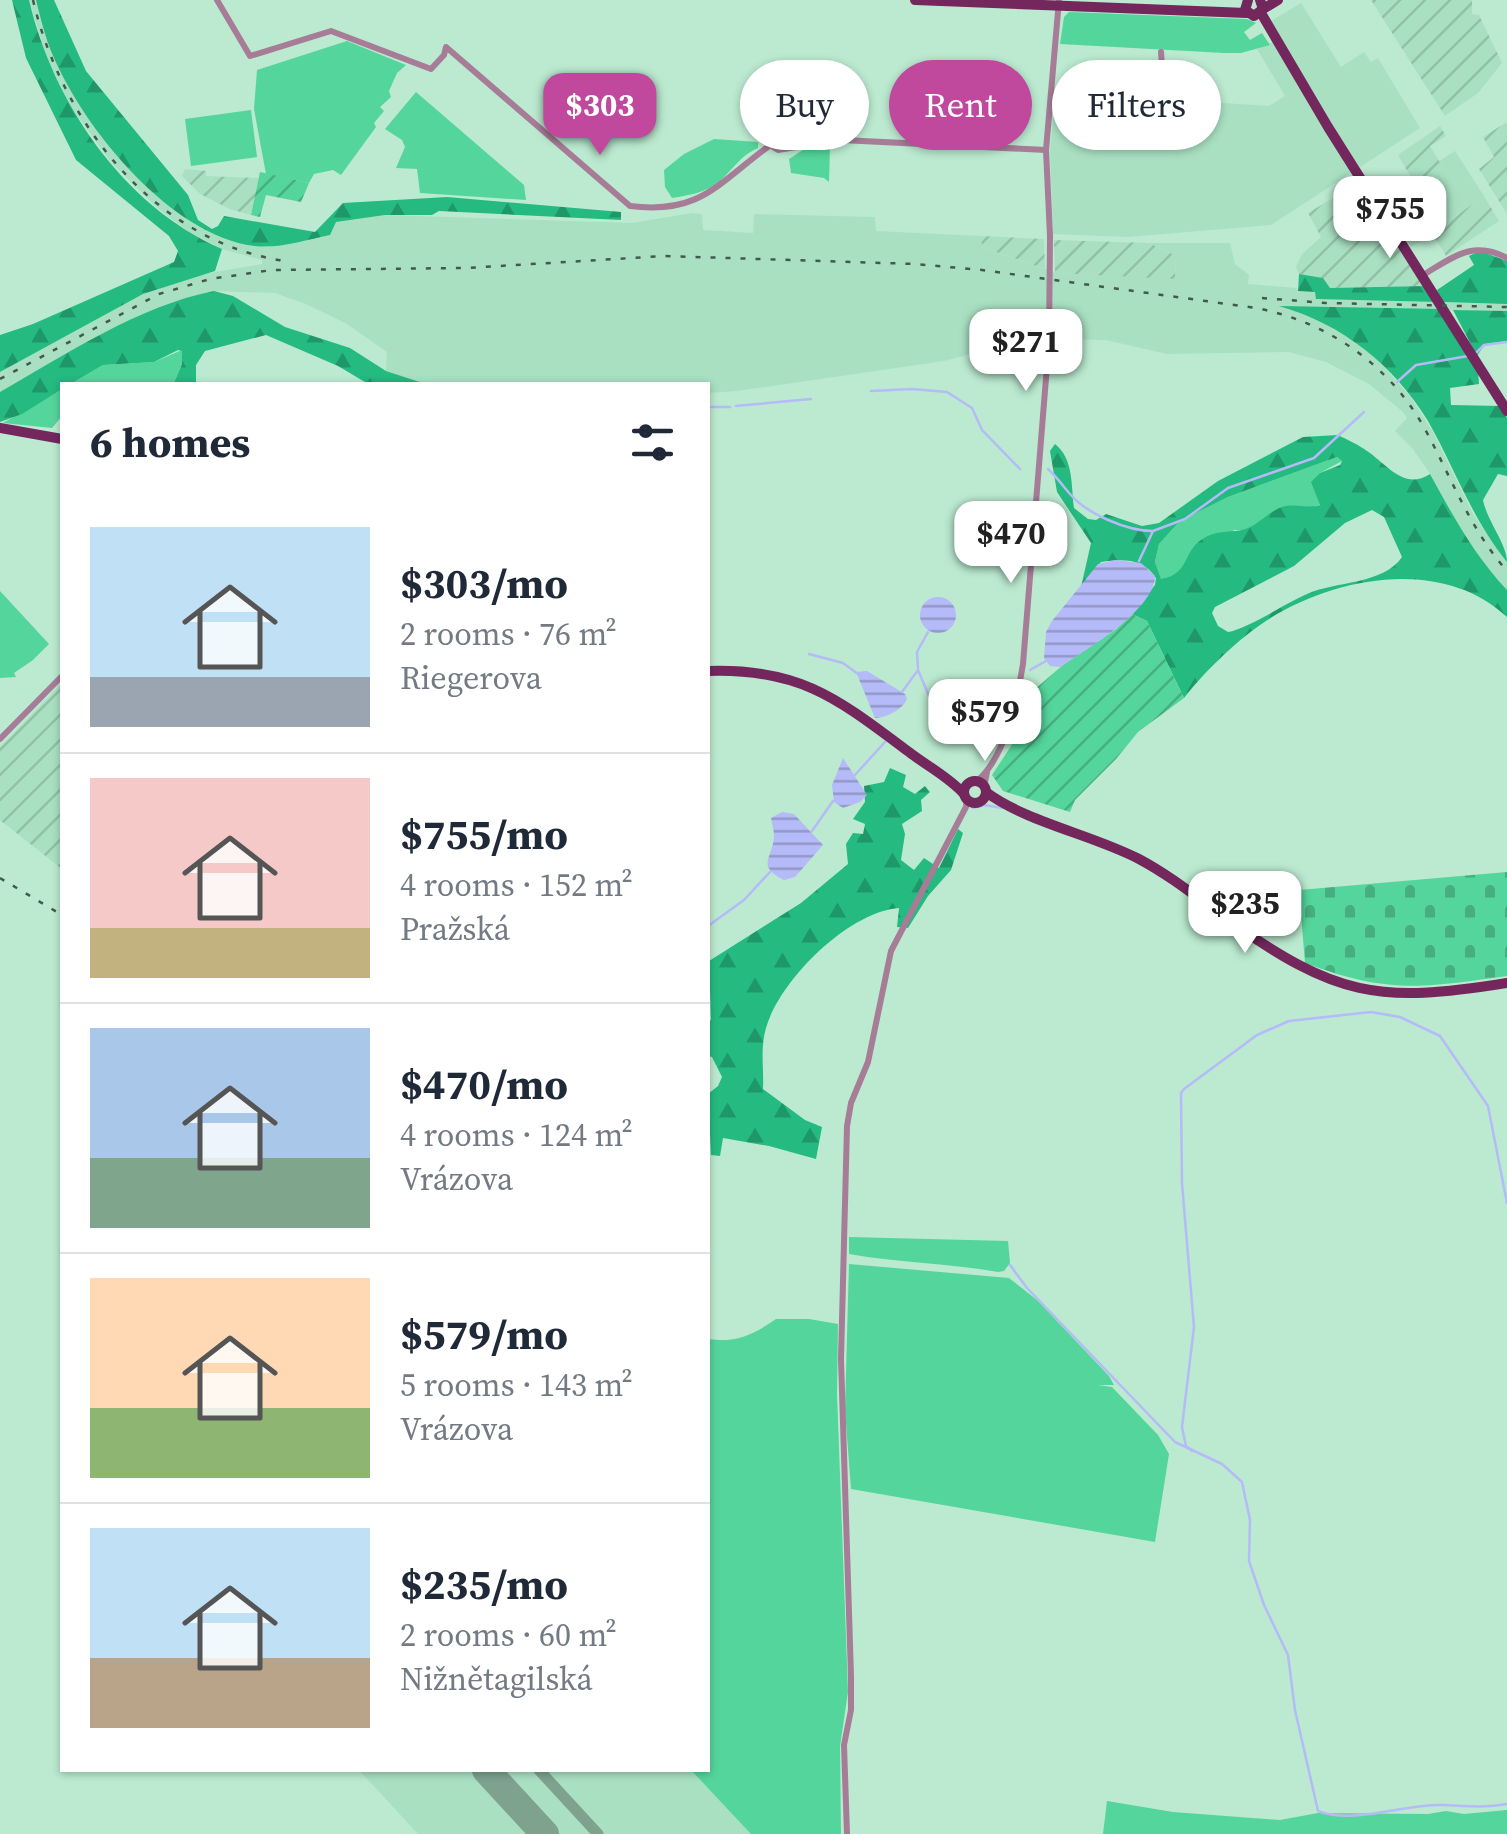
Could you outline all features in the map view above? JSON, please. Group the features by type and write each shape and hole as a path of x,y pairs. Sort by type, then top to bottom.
{"main road":[{"path":"915,0 1257,6 1278,0"},
{"path":"1257,6 1507,411"},
{"path":"0,428 60,438"},
{"path":"710,671 770,674 814,688 974,794 1142,861 1280,956 1326,979 1366,990 1414,995 1507,984"}],"street":[{"path":"218,0 250,56 331,31 431,68 444,55 446,47 628,205 692,202 723,184 764,150"},
{"path":"847,1834 844,1745 852,1676 841,1360 848,1126 851,1103 868,1062 890,951 987,771 1007,729 1018,692 1048,341 1050,236 1046,150 1058,2"},
{"path":"1161,52 1162,60"},
{"path":"869,141 1046,150"},
{"path":"1423,275 1465,250 1490,250 1507,258"},
{"path":"0,739 60,678"}],"shaded area":[{"path":"29,0 36,0 60,71 117,154 161,199 194,224 252,246 268,247 329,235 336,222 385,215 632,223 692,213 702,214 703,230 753,233 754,214 875,217 876,231 981,236 982,247 1056,273 1175,278 1176,256 1149,243 1230,243 1235,264 1249,275 1248,284 1315,292 1317,299 1507,304 1507,311 1284,307 1312,317 1353,340 1377,359 1410,396 1433,432 1473,514 1507,562 1507,590 1486,569 1458,528 1430,474 1395,431 1407,418 1402,411 1369,384 1326,362 1289,352 1167,354 1106,340 1056,339 1005,345 944,361 710,393 710,382 420,382 386,371 387,352 347,324 306,304 275,293 214,291 182,300 88,342 0,392 0,372 143,294 204,274 262,264 262,260 222,249 189,232 156,207 111,162 71,107 47,58"},
{"path":"1371,0 1472,0 1472,14 1479,15 1502,63 1478,93 1445,116"},
{"path":"1301,3 1341,67 1364,52 1371,62 1378,58 1420,128 1271,225 1128,237 1053,234 1050,151 1052,127 1052,150 1221,150 1221,103 1269,106 1285,96 1257,49 1279,40 1271,21"},
{"path":"1507,122 1507,214 1479,169 1494,157 1483,137"},
{"path":"1440,126 1446,136 1430,146 1442,166 1427,181 1421,182 1417,176 1412,179 1398,155"},
{"path":"1455,151 1484,196 1411,247 1398,227 1445,196 1433,175 1442,166 1439,161"},
{"path":"185,169 206,171 206,176 259,178 251,215 200,194 182,176"},
{"path":"1360,182 1426,286 1329,288 1322,278 1299,274 1296,267 1302,254 1321,237 1308,213"},
{"path":"1484,196 1499,221 1446,256 1432,233"},
{"path":"981,236 1044,239 1045,269 982,247"},
{"path":"1054,240 1149,243 1176,256 1175,279 1055,273"},
{"path":"60,685 60,867 0,820 0,747"},
{"path":"361,1772 693,1772 752,1834 418,1834"}],"green space":[{"path":"12,0 29,0 55,76 97,147 153,206 222,249 215,271 143,294 0,372 0,335 174,262 178,251 169,236 76,160 26,58"},
{"path":"36,0 54,0 86,71 188,195 198,220 212,229 224,216 315,232 343,203 447,197 621,212 621,220 439,211 432,215 385,215 336,222 330,235 282,245 254,246 223,238 163,201 109,147 68,87 46,37"},
{"path":"1069,12 1247,19 1256,23 1244,32 1250,40 1262,33 1270,45 1224,53 1060,44 1064,17"},
{"path":"347,41 406,65 397,73 389,91 391,97 380,107 384,111 374,123 376,127 341,175 333,170 314,174 309,183 266,174 254,109 257,70"},
{"path":"416,92 524,185 526,200 420,193 417,169 396,168 405,147 402,140 385,129"},
{"path":"251,110 257,157 191,166 185,119"},
{"path":"714,139 740,141 740,150 754,150 715,185 672,198 665,187 664,170 684,154"},
{"path":"803,150 830,150 829,182 791,173 789,159"},
{"path":"260,172 309,183 301,202 266,195 260,217 251,215"},
{"path":"1480,251 1507,261 1507,304 1443,302 1437,290 1474,265 1469,256"},
{"path":"1299,274 1323,278 1330,288 1426,286 1437,302 1316,299 1315,292 1298,291"},
{"path":"214,291 233,296 285,327 350,348 386,371 420,382 365,382 266,335 205,351 196,365 196,382 174,382 182,364 182,351 178,350 154,362 103,365 74,382 60,382 60,390 22,414 0,422 0,392 77,347 186,298"},
{"path":"1279,306 1442,309 1478,370 1479,384 1450,388 1451,405 1501,406 1507,418 1507,476 1498,474 1483,500 1507,562 1474,511 1428,421 1399,382 1345,336"},
{"path":"1453,310 1507,311 1507,341 1485,344 1477,356"},
{"path":"182,350 182,364 174,382 74,382 103,365 154,362"},
{"path":"60,390 60,418 52,428 3,423"},
{"path":"1338,435 1404,478 1412,480 1430,474 1474,549 1507,590 1507,617 1481,598 1452,586 1390,579 1357,584 1326,592 1269,619 1224,655 1184,698 1147,621 1132,614 1155,585 1151,571 1132,561 1101,562 1081,587 1091,543 1057,492 1050,451 1055,444 1066,457 1074,508 1088,519 1096,520 1106,514 1142,526 1159,523 1218,481 1303,437","holes":["1337,457 1342,461 1340,465 1320,473 1311,482 1320,505 1282,507 1248,528 1210,535 1194,546 1178,572 1161,579 1155,562 1159,544 1180,521 1228,497","1372,510 1384,517 1402,557 1394,566 1371,578 1307,594 1236,630 1228,632 1218,626 1212,613 1215,607 1294,566 1345,523"]},
{"path":"1337,457 1342,461 1320,473 1321,504 1302,506 1245,530 1234,530 1176,577 1161,580 1155,562 1159,544 1180,521 1228,497"},
{"path":"0,591 49,644 14,673 16,677 0,678"},
{"path":"1132,614 1147,621 1184,698 1138,732 1075,800 1070,812 1003,791 992,775 1019,734 1027,696"},
{"path":"890,768 906,775 903,787 915,794 925,786 930,792 921,800 922,811 902,824 905,834 901,860 914,870 924,858 939,868 958,829 963,833 951,870 908,928 897,927 899,908 859,922 838,935 801,970 774,1009 763,1043 763,1089 805,1120 822,1127 816,1159 723,1138 720,1156 711,1155 710,1092 722,1077 710,1056 710,960 801,903 848,864 846,844 853,833 863,834 865,824 853,819 865,802 864,786 884,782"},
{"path":"1507,872 1507,976 1405,986 1359,980 1305,963 1299,890"},
{"path":"849,1237 1008,1241 1010,1263 998,1272 867,1257 849,1254"},
{"path":"849,1264 1009,1278 1037,1300 1114,1385 1098,1385 1112,1387 1158,1435 1169,1454 1155,1542 851,1489 845,1410"},
{"path":"776,1319 838,1324 848,1692 840,1746 841,1834 751,1834 693,1772 710,1772 710,1339 727,1340"},
{"path":"1107,1801 1173,1812 1280,1820 1318,1813 1464,1814 1507,1810 1507,1834 1103,1834"}],"water":[{"path":"1115,560 1141,563 1155,576 1152,589 1117,628 1060,667 1050,666 1044,658 1046,632 1052,621 1098,564"},
{"path":"938,597 951,602 956,615 951,628 938,633 925,628 920,615 925,602"},
{"path":"867,671 905,694 907,699 902,706 875,718 856,672"},
{"path":"843,758 867,795 843,808 834,802 832,785"},
{"path":"782,812 794,814 823,845 795,877 784,880 768,866 774,836 771,818"}],"waterway":[{"path":"1476,353 1484,345 1507,342"},
{"path":"1397,382 1416,365 1468,356"},
{"path":"871,391 947,392 972,408 982,430 1020,469"},
{"path":"736,406 811,399"},
{"path":"710,407 730,407"},
{"path":"1139,561 1153,531 1185,519 1228,488 1314,458 1364,412"},
{"path":"1048,469 1077,501 1097,514 1131,528 1153,531"},
{"path":"918,668 917,652 928,632"},
{"path":"809,654 843,663 858,674"},
{"path":"1030,670 1046,661"},
{"path":"902,692 918,670 929,696"},
{"path":"854,776 885,742"},
{"path":"812,831 833,801"},
{"path":"973,808 1003,808"},
{"path":"710,925 744,900 770,872"},
{"path":"1192,1451 1186,1446 1182,1427 1194,1327 1182,1183 1184,1089 1257,1035 1289,1021 1371,1012 1400,1017 1440,1036 1488,1106 1507,1203"},
{"path":"1010,1265 1027,1288 1175,1442 1222,1464 1242,1482 1250,1520 1249,1561 1264,1605 1288,1655 1295,1710 1318,1811 1347,1816 1429,1805 1507,1804"}],"taxiway":[{"path":"541,1772 598,1834"}],"runway":[{"path":"488,1772 545,1834"}],"railway":[{"path":"33,0 66,90 91,132 121,170 195,230 238,249 285,261"},
{"path":"0,379 159,294 210,279 272,270 466,268 665,256 915,264 982,270 1256,308 1333,336 1376,367 1412,408 1472,521 1507,571"},
{"path":"1262,298 1507,307"},
{"path":"0,878 60,914"}]}
